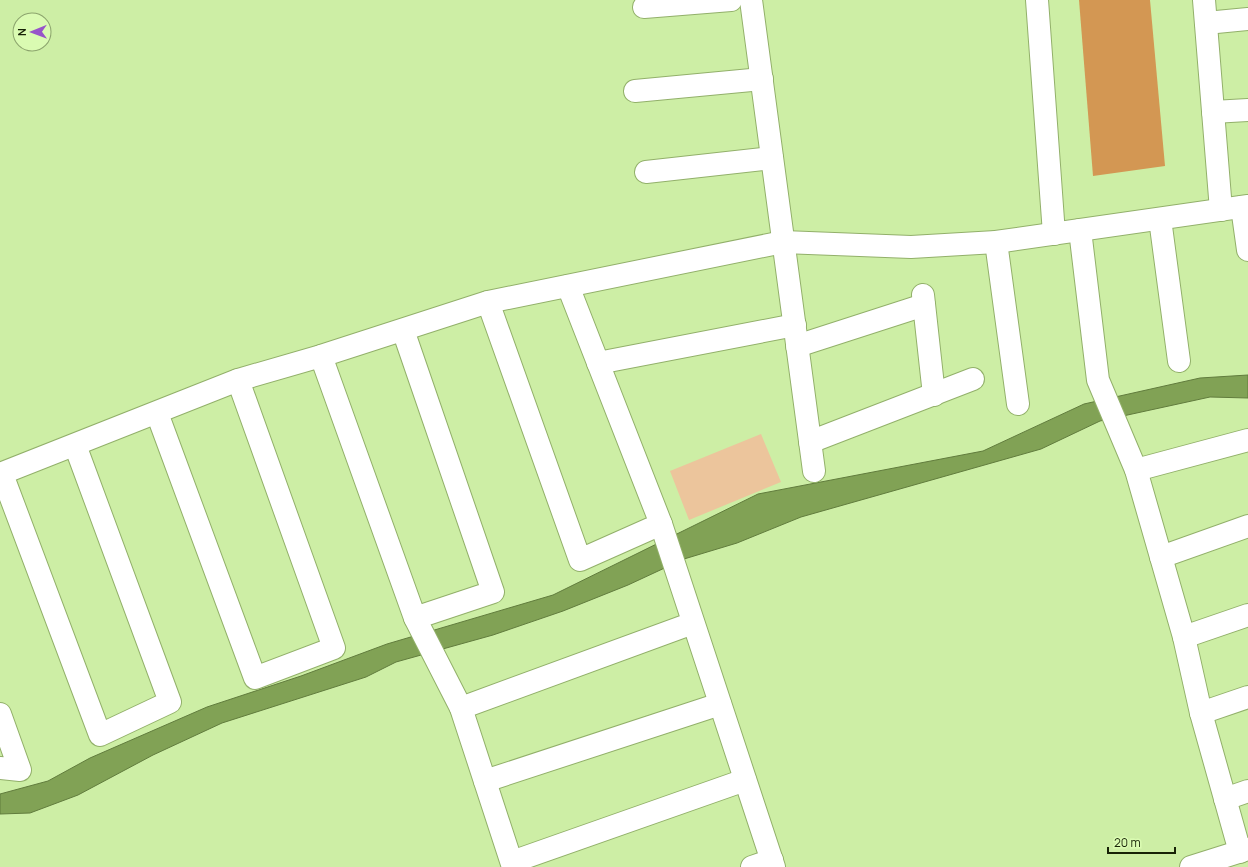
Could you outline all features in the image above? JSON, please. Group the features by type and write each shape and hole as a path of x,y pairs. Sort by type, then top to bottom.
{"street":[{"path":"644,7 731,0"},
{"path":"751,0 814,471"},
{"path":"1037,0 1054,234"},
{"path":"1204,0 1221,210"},
{"path":"1206,23 1248,19"},
{"path":"635,91 762,79"},
{"path":"1213,112 1248,110"},
{"path":"646,172 772,158"},
{"path":"75,445 170,702 100,735 1,474 238,380 321,356 488,302 783,242 911,248 996,242 1245,207 1248,250"},
{"path":"1160,219 1179,361"},
{"path":"1080,230 1098,380 1136,470 1184,637 1201,713 1225,799 1244,850 1191,867"},
{"path":"996,242 1018,404"},
{"path":"568,286 661,524 745,780 766,865"},
{"path":"797,346 923,300 934,395"},
{"path":"488,302 580,560 661,524"},
{"path":"598,363 794,324"},
{"path":"404,330 493,592 415,618"},
{"path":"321,356 415,618 461,708 512,865 745,780"},
{"path":"810,442 973,379"},
{"path":"157,412 255,678 334,648 238,380"},
{"path":"1136,470 1248,440"},
{"path":"1161,557 1248,526"},
{"path":"1184,637 1248,615"},
{"path":"461,708 694,624"},
{"path":"1201,713 1248,698"},
{"path":"485,781 720,704"},
{"path":"0,714 20,770 0,768"},
{"path":"1225,799 1248,791"}],"shaded area":[{"path":"1079,0 1150,0 1165,166 1093,176"},
{"path":"1248,375 1248,398 1210,397 1100,421 1041,449 801,517 737,543 684,559 628,585 563,611 493,635 396,662 366,677 222,723 153,755 78,795 30,813 0,814 0,794 48,781 90,758 207,707 301,676 387,644 553,595 758,494 983,451 1084,404 1200,378"},
{"path":"761,434 781,482 689,520 670,471"}]}
